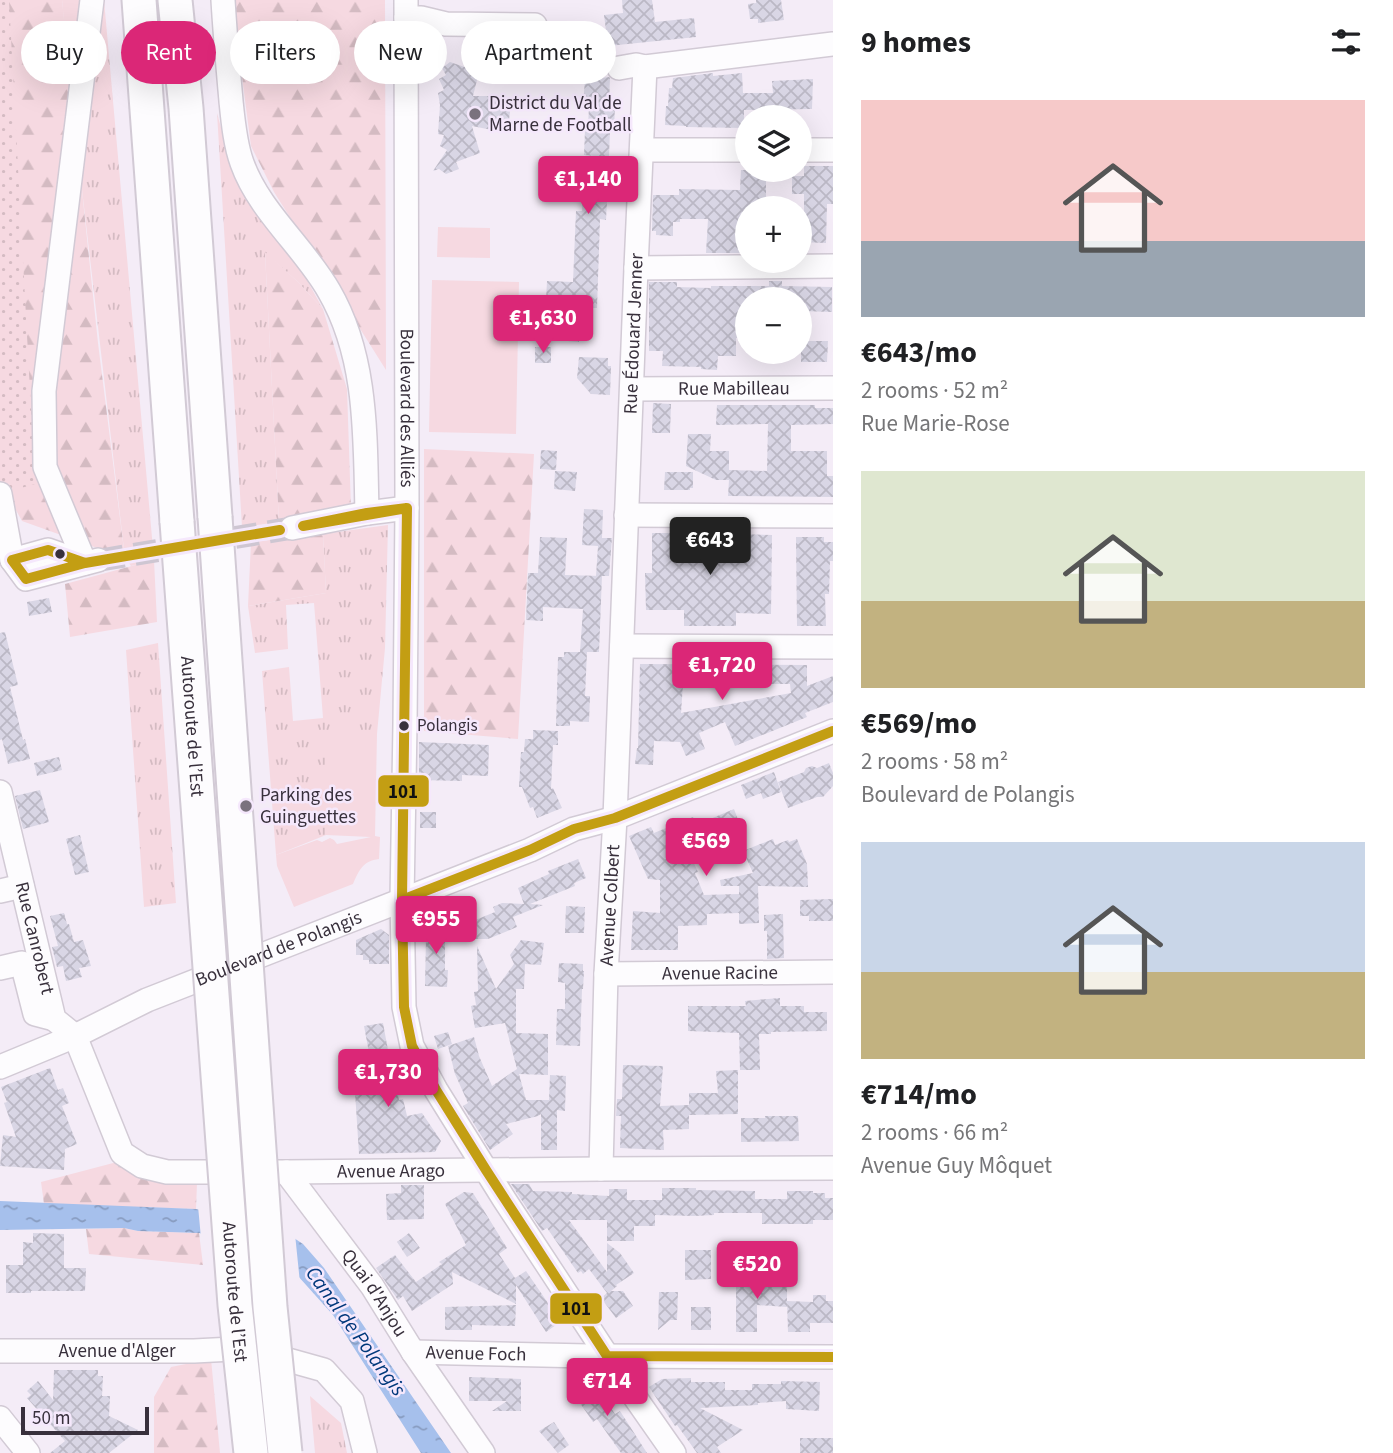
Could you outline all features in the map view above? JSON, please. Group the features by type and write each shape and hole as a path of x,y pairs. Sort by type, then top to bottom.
{"highway":[{"name":"Autoroute de l’Est","path":"139,0 235,1306 251,1453"},
{"name":"Autoroute de l’Est","path":"175,0 186,108 269,1294 285,1453"},
{"path":"186,108 202,89 196,0"}],"street":[{"path":"0,494 12,560 26,579 93,561 45,467 44,391 92,0"},
{"path":"223,0 234,129 242,164 257,193 329,290 345,324 356,359 365,428 367,513"},
{"path":"406,9 421,18 446,24 461,24"},
{"name":"Boulevard des Alliés","path":"406,9 407,508 402,900 404,1007 412,1046 436,1090 607,1356 674,1453"},
{"path":"619,68 833,44"},
{"name":"Rue Édouard Jenner","path":"626,515 645,66"},
{"path":"642,150 735,150"},
{"path":"812,150 833,150"},
{"path":"636,268 833,266"},
{"name":"Rue Mabilleau","path":"632,389 833,388"},
{"path":"292,528 407,508"},
{"path":"626,515 833,516"},
{"name":"Avenue Colbert","path":"601,1169 606,974 615,818 626,515"},
{"path":"622,646 833,647"},
{"name":"Boulevard de Polangis","path":"0,1067 75,1036 147,1000 530,850 574,829 615,818 833,731"},
{"name":"Rue Canrobert","path":"0,792 11,889 54,1019 75,1036"},
{"path":"0,968 22,963 35,1014 54,1019"},
{"name":"Avenue Racine","path":"606,974 833,972"},
{"name":"Avenue Arago","path":"75,1036 122,1153 142,1166 167,1172 833,1168"},
{"name":"Quai d'Anjou","path":"286,1172 372,1286 413,1352 483,1453"},
{"name":"Avenue d'Alger","path":"0,1351 233,1349 324,1370 352,1401 365,1453"},
{"name":"Avenue Foch","path":"413,1352 833,1357"},
{"path":"0,1418 28,1453"}],"green space":[{"path":"0,0 62,0 64,21 21,21 21,84 71,84 98,343 125,558 22,521 0,481"},
{"path":"0,0 9,0 35,484 0,494"},
{"path":"62,0 87,0 83,21 64,21"},
{"path":"104,0 106,21 101,21"},
{"path":"232,0 385,0 385,21 354,21 354,84 385,84 386,370 274,192 251,146 243,84 340,84 340,21 235,21"},
{"path":"107,34 154,560 131,566 125,558 79,164 91,84 107,84"},
{"path":"217,113 234,175 298,264 323,309 265,253 279,522 242,527"},
{"path":"438,227 490,228 490,258 437,257"},
{"path":"265,252 323,309 347,389 351,509 279,522"},
{"path":"432,280 519,282 516,434 429,432"},
{"path":"424,449 534,454 518,739 424,731"},
{"path":"388,525 385,648 377,734 326,734 326,835 276,855 262,671 289,667 293,721 323,718 314,603 286,605 288,649 255,653 248,606 326,593 323,534"},
{"path":"323,534 326,593 248,606 251,542"},
{"path":"154,560 157,622 70,637 65,584"},
{"path":"158,643 176,903 144,907 126,650"},
{"path":"326,734 377,734 375,836 380,837 379,859 362,867 353,884 294,907 277,866 276,855 317,840 322,842 330,838 337,844 371,837 326,835"},
{"path":"117,1162 197,1183 196,1209 44,1204 41,1182"},
{"path":"124,1228 199,1233 203,1265 89,1254 86,1229"},
{"path":"211,1359 220,1453 154,1453 154,1397 171,1367"},
{"path":"310,1396 341,1423 347,1453 315,1453"}],"water":[{"name":"Canal de Polangis","path":"0,1201 196,1209 282,1230 303,1244 324,1268 451,1453 421,1453 333,1315 280,1256 199,1233 124,1228 0,1230"}],"pier":[{"path":"198,1206 284,1227 295,1234 300,1283 278,1259 201,1238"}],"building":[{"path":"622,0 652,0 655,22 694,18 696,37 616,45 616,21 605,21 604,15 623,13"},
{"path":"756,0 781,0 784,20 758,23 758,19 750,19 748,4 756,3"},
{"name":"District du Val de Marne de Football","path":"450,62 461,66 461,84 476,84 473,96 498,96 506,101 510,112 509,120 500,128 492,130 472,126 480,153 456,162 459,169 446,174 439,169 433,171 447,150 440,146 444,135 438,134 438,93 444,90 441,84 447,84 447,64"},
{"path":"742,73 743,93 773,93 772,81 813,79 812,109 812,105 735,105 735,128 665,125 669,88 672,88 673,78"},
{"path":"585,84 610,84 609,105 615,105 609,156 614,160 613,182 608,182 606,220 600,219 597,308 581,308 579,342 557,340 559,300 546,300 547,281 573,282 576,211 582,211 583,190 593,190 594,156 584,155 589,104 583,104"},
{"path":"812,166 833,166 833,204 827,204 826,243 812,242 812,196 792,194 792,182 812,182"},
{"path":"740,182 766,182 766,196 735,196 735,253 706,253 708,219 680,219 680,222 673,222 673,236 656,235 656,231 652,231 653,195 679,195 679,189 740,190"},
{"path":"769,281 782,281 782,286 832,287 832,312 812,311 812,287 735,287 735,356 718,356 717,370 662,366 663,351 649,351 649,282 677,282 677,287 769,286"},
{"path":"812,341 828,341 827,362 812,362"},
{"path":"535,347 551,347 551,363 535,363"},
{"path":"579,357 608,358 608,366 611,366 610,395 591,394 577,378"},
{"path":"653,403 671,404 670,433 652,433"},
{"path":"717,405 815,405 815,408 833,408 833,424 791,425 791,451 827,451 827,476 833,476 833,497 728,496 729,480 716,480 686,466 688,434 711,434 710,451 729,451 729,470 767,471 768,424 716,425"},
{"path":"541,450 557,451 556,470 540,469"},
{"path":"555,471 577,472 575,491 554,489"},
{"path":"665,472 693,472 693,488 664,490"},
{"path":"584,509 603,510 602,538 612,538 609,576 596,576 598,546 582,545"},
{"path":"652,533 694,533 693,538 711,540 737,540 737,534 772,535 771,614 736,613 736,626 684,626 684,610 646,610 645,573 652,573"},
{"path":"540,537 567,538 565,575 602,576 599,652 587,652 585,696 590,696 589,722 570,721 570,726 556,726 558,657 564,657 564,652 580,652 583,609 543,607 543,621 526,620 528,573 538,573"},
{"path":"796,537 824,537 824,542 833,542 829,594 825,594 826,626 797,626"},
{"path":"49,598 52,612 29,616 27,602"},
{"path":"5,632 18,685 10,687 30,759 8,764 2,739 0,740 0,633"},
{"path":"640,664 807,665 807,686 833,676 833,702 805,713 807,717 735,746 725,722 699,733 705,749 686,756 680,742 654,741 653,765 635,764 638,748","holes":["683,684 790,684 791,693 681,713"]},
{"path":"533,730 558,731 558,745 553,745 551,789 553,788 562,808 537,818 522,787 519,787 521,752 524,752 525,739 533,739"},
{"path":"419,742 489,745 488,776 462,775 462,781 419,780"},
{"path":"59,757 62,770 37,776 34,763"},
{"path":"829,763 833,773 833,786 823,797 788,808 778,782 804,772 806,768 817,768"},
{"path":"774,772 781,792 763,799 761,793 746,799 741,785"},
{"path":"40,790 49,822 23,829 15,796"},
{"path":"734,809 745,838 691,857 704,895 739,894 739,886 721,886 720,880 753,873 743,851 773,839 775,845 797,839 807,864 808,887 758,886 759,923 739,924 739,913 707,914 707,925 678,926 678,950 631,950 633,911 660,913 660,880 648,879 629,836 651,827 654,833 693,817 696,825"},
{"path":"420,812 436,812 436,828 420,828"},
{"path":"80,835 89,872 75,875 66,839"},
{"path":"578,859 586,878 574,883 575,886 530,904 543,905 513,917 517,927 488,939 465,939 463,925 495,912 493,907 502,903 524,904 518,888 549,874 548,871"},
{"path":"833,899 833,921 809,921 809,916 800,916 800,900"},
{"path":"566,906 585,907 584,933 565,933"},
{"path":"64,913 74,942 83,940 91,966 79,968 82,977 66,981 63,966 57,967 52,947 58,946 50,916"},
{"path":"783,914 784,958 767,959 764,915"},
{"path":"429,924 448,924 448,939 445,938 447,987 425,986"},
{"path":"381,929 389,935 389,964 369,964 369,960 363,960 363,955 356,955 356,940"},
{"path":"521,940 544,943 541,965 525,964 524,989 516,989 516,1033 548,1034 548,1075 519,1074 526,1100 549,1100 550,1075 566,1076 565,1111 557,1110 557,1150 541,1150 541,1114 506,1124 513,1134 490,1150 463,1106 468,1103 455,1074 448,1046 474,1037 492,1086 517,1069 505,1023 475,1028 471,1006 476,1005 474,992 478,991 477,946 496,989 514,964 510,955"},
{"path":"559,963 583,964 580,1046 556,1045 557,1009 565,1009 565,983 558,982"},
{"path":"780,998 780,1006 804,1006 804,1012 827,1012 827,1031 759,1034 760,1070 740,1070 739,1033 688,1031 688,1006 746,1006 745,1001"},
{"path":"383,1023 399,1100 403,1099 407,1116 422,1113 441,1141 435,1152 359,1154 355,1092 373,1091 364,1026"},
{"path":"448,1032 452,1044 438,1049 434,1036"},
{"path":"623,1065 663,1066 660,1106 689,1105 689,1093 718,1093 716,1071 738,1070 738,1114 689,1115 689,1129 663,1130 664,1150 620,1148 621,1116 616,1116 617,1099 622,1099"},
{"path":"50,1068 58,1090 63,1088 69,1103 62,1106 77,1144 65,1149 64,1170 0,1166 3,1135 16,1137 1,1087"},
{"path":"798,1116 799,1141 741,1142 741,1118"},
{"path":"511,1184 529,1184 533,1191 609,1196 609,1189 627,1189 627,1200 662,1200 662,1188 755,1191 755,1199 787,1199 787,1191 813,1191 825,1193 825,1198 833,1198 833,1220 813,1220 813,1224 762,1224 762,1213 655,1215 655,1226 634,1226 634,1241 607,1241 607,1220 569,1220 607,1272 607,1243 620,1253 634,1273 611,1291 623,1291 633,1306 616,1318 601,1298 607,1293 589,1269 583,1274 581,1271 578,1273 547,1228 542,1231"},
{"path":"401,1185 424,1185 424,1219 387,1220 386,1194 401,1193"},
{"path":"464,1192 473,1193 507,1248 499,1254 515,1278 526,1271 563,1320 546,1332 516,1285 516,1304 452,1272 453,1284 412,1311 403,1296 398,1300 376,1268 395,1255 416,1282 442,1264 439,1262 466,1245 445,1204"},
{"path":"33,1233 64,1234 64,1268 86,1268 85,1291 6,1293 6,1265 23,1265 23,1242 33,1243"},
{"path":"409,1233 420,1248 407,1257 397,1242"},
{"path":"685,1250 711,1250 711,1279 685,1280"},
{"path":"736,1281 787,1282 787,1307 757,1305 757,1332 736,1332"},
{"path":"659,1292 678,1292 677,1320 670,1320 658,1330"},
{"path":"813,1295 826,1295 826,1301 833,1301 833,1323 810,1323 810,1332 788,1332 787,1301 813,1302"},
{"path":"516,1305 515,1326 472,1325 472,1330 445,1330 445,1307"},
{"path":"691,1307 711,1307 711,1330 691,1330"},
{"path":"54,1370 98,1370 98,1376 103,1376 102,1396 110,1396 109,1416 138,1430 109,1453 50,1453 65,1441 27,1398 31,1395 27,1391 38,1381 53,1400"},
{"path":"469,1377 521,1379 521,1411 492,1411 507,1401 469,1401"},
{"path":"583,1378 589,1387 592,1384 600,1392 615,1414 620,1411 647,1453 621,1453 597,1419 593,1422 569,1387"},
{"path":"691,1378 691,1382 725,1382 725,1390 752,1390 752,1384 781,1384 781,1381 820,1382 819,1411 786,1409 786,1401 700,1408 743,1430 717,1447 721,1453 697,1453 649,1387 662,1379"},
{"path":"554,1422 569,1445 558,1453 539,1431"},
{"path":"800,1438 833,1438 833,1453 800,1453"}],"tunnel":[{"path":"101,560 292,528"}],"transit line":[{"name":"101","path":"407,508 402,900 404,1007 412,1046 486,1170 607,1356 833,1357"},
{"name":"101","path":"407,508 303,526 367,513 407,508"},
{"name":"101","path":"179,547 280,530"},
{"name":"101","path":"179,547 280,530"},
{"name":"101","path":"85,563 179,547"},
{"name":"101","path":"85,563 179,547"},
{"name":"101","path":"48,550 85,563 26,579 12,560 48,550"},
{"name":"101","path":"402,900 530,850 574,829 615,818 833,731"}],"place":[{"name":"District du Val de Marne de Football","path":"475,114"},
{"name":"Polangis","path":"404,726"},
{"name":"Parking des Guinguettes","path":"246,806"}]}
